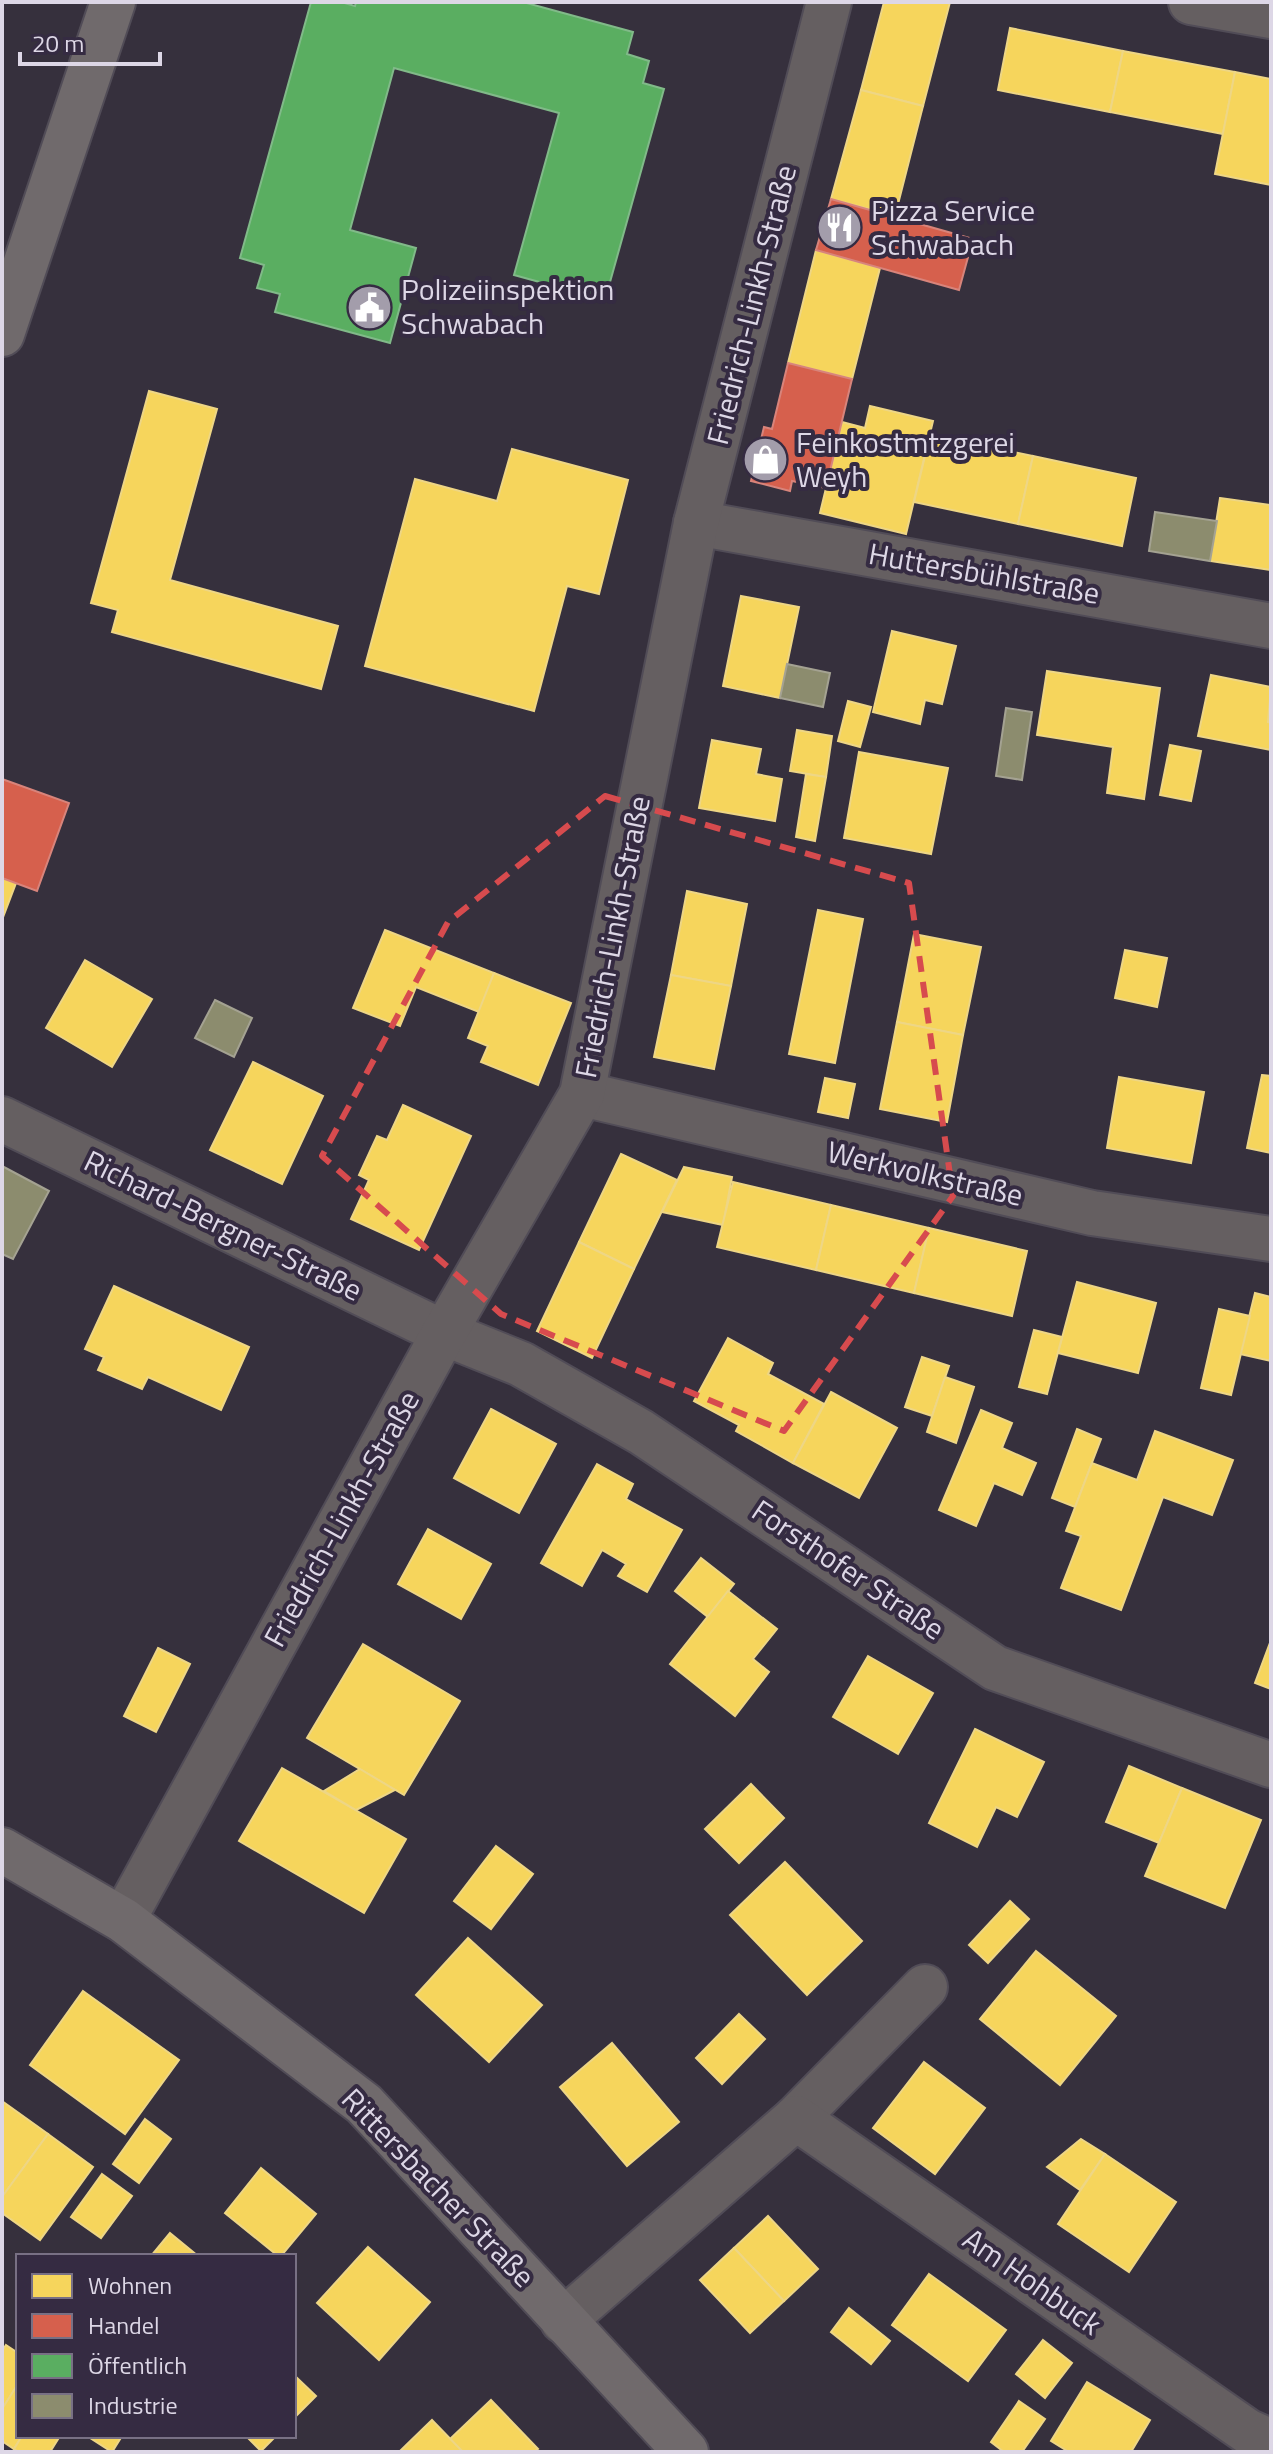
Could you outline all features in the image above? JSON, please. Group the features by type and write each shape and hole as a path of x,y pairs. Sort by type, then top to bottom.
{"main road":[{"path":"2,334 113,2"},
{"name":"Rittersbacher Straße","path":"2,1850 123,1920 364,2104 686,2452"}],"street":[{"name":"Friedrich-Linkh-Straße","path":"123,1920 444,1333 582,1094 696,523 829,2"},
{"path":"1191,2 1271,16"},
{"name":"Huttersbühlstraße","path":"696,523 1271,626"},
{"name":"Werkvolkstraße","path":"582,1094 1092,1213 1271,1239"},
{"name":"Richard-Bergner-Straße","path":"2,1119 444,1333"},
{"name":"Forsthofer Straße","path":"444,1333 521,1364 641,1432 995,1668 1271,1765"},
{"path":"563,2321 796,2118 925,1987"},
{"name":"Am Hohbuck","path":"796,2118 1247,2431 1271,2442"}],"highlighted area":[{"path":"605,796 909,883 953,1196 784,1431 501,1314 322,1156 448,922"}],"building: Wohnen":[{"path":"884,2 950,2 923,106 861,90"},
{"path":"1010,28 1123,51 1110,112 998,90"},
{"path":"1123,51 1235,72 1223,134 1110,112"},
{"path":"1235,72 1271,79 1271,185 1215,174"},
{"path":"861,90 923,106 895,216 831,199"},
{"path":"816,250 880,268 852,379 788,363"},
{"path":"149,391 217,409 170,580 338,626 321,689 112,632 118,610 91,603"},
{"path":"870,406 933,421 906,534 820,513 842,422 865,428"},
{"path":"930,435 1033,456 1018,524 914,502"},
{"path":"512,449 628,480 599,594 567,586 534,711 365,666 415,479 497,501"},
{"path":"1033,456 1136,478 1122,546 1018,524"},
{"path":"1220,498 1271,505 1271,570 1210,561"},
{"path":"741,596 799,607 780,698 723,686"},
{"path":"892,631 956,646 942,704 925,700 920,724 873,712"},
{"path":"1047,671 1160,688 1144,799 1107,793 1113,747 1037,735"},
{"path":"1211,675 1271,687 1268,722 1271,723 1271,750 1198,736"},
{"path":"848,701 871,707 860,747 838,741"},
{"path":"797,730 832,736 826,777 790,771"},
{"path":"712,740 761,749 756,774 782,779 775,821 699,808"},
{"path":"1170,745 1201,751 1191,801 1160,795"},
{"path":"859,752 948,768 931,854 844,838"},
{"path":"806,774 826,777 815,841 796,837"},
{"path":"2,878 16,883 2,920"},
{"path":"687,891 747,904 731,986 671,975"},
{"path":"818,910 863,919 835,1063 789,1054"},
{"path":"385,930 494,973 479,1012 416,987 400,1026 353,1008"},
{"path":"914,934 981,947 963,1035 897,1022"},
{"path":"1125,950 1167,958 1157,1007 1115,998"},
{"path":"85,960 152,999 112,1067 46,1028"},
{"path":"494,973 571,1003 538,1085 481,1062 488,1046 468,1038"},
{"path":"671,975 731,986 714,1069 654,1057"},
{"path":"897,1022 963,1035 947,1122 880,1109"},
{"path":"253,1062 323,1096 282,1184 210,1150"},
{"path":"1262,1075 1271,1076 1271,1153 1247,1148"},
{"path":"1119,1077 1204,1092 1191,1163 1107,1148"},
{"path":"825,1078 855,1084 848,1118 818,1112"},
{"path":"403,1105 471,1136 419,1250 351,1219 369,1180 359,1175 377,1136 387,1140"},
{"path":"621,1154 677,1180 634,1269 579,1242"},
{"path":"684,1167 732,1177 723,1225 662,1212"},
{"path":"733,1182 831,1205 816,1270 717,1247"},
{"path":"831,1205 929,1228 914,1293 816,1270"},
{"path":"929,1228 1027,1251 1012,1316 914,1293"},
{"path":"579,1242 634,1269 592,1358 537,1331"},
{"path":"1077,1282 1156,1303 1138,1373 1058,1353"},
{"path":"114,1286 249,1347 221,1410 148,1377 142,1389 98,1370 104,1357 85,1349"},
{"path":"1255,1293 1271,1297 1271,1361 1240,1354"},
{"path":"1219,1309 1250,1316 1231,1395 1201,1388"},
{"path":"1034,1330 1062,1337 1047,1394 1019,1387"},
{"path":"728,1338 773,1363 768,1374 824,1404 793,1463 736,1431 739,1425 694,1401"},
{"path":"922,1357 949,1366 932,1416 905,1407"},
{"path":"945,1377 974,1387 956,1443 927,1432"},
{"path":"831,1392 897,1428 859,1498 793,1463"},
{"path":"491,1409 556,1444 519,1513 454,1478"},
{"path":"981,1410 1012,1423 1002,1448 1036,1463 1022,1495 994,1483 976,1526 939,1510"},
{"path":"1077,1429 1101,1439 1075,1507 1052,1498"},
{"path":"1155,1431 1233,1460 1212,1515 1163,1497 1121,1610 1061,1588 1081,1536 1066,1531 1092,1463 1137,1480"},
{"path":"597,1464 633,1484 626,1499 682,1530 647,1592 618,1576 626,1564 602,1550 582,1586 541,1563"},
{"path":"428,1529 491,1564 461,1619 398,1584"},
{"path":"701,1558 734,1584 708,1617 675,1591"},
{"path":"728,1591 777,1629 753,1659 769,1672 735,1716 670,1664"},
{"path":"1271,1640 1271,1689 1255,1683"},
{"path":"363,1644 460,1701 404,1795 307,1738"},
{"path":"158,1648 190,1664 156,1732 124,1716"},
{"path":"868,1656 933,1693 898,1754 833,1717"},
{"path":"975,1729 1044,1762 1017,1817 996,1807 977,1847 929,1823"},
{"path":"1129,1766 1182,1788 1159,1843 1106,1822"},
{"path":"282,1768 406,1839 364,1913 239,1841"},
{"path":"360,1769 395,1790 356,1810 324,1791"},
{"path":"751,1784 784,1818 739,1863 705,1829"},
{"path":"1182,1788 1261,1820 1225,1908 1145,1876"},
{"path":"496,1846 533,1874 491,1929 454,1901"},
{"path":"785,1862 862,1941 807,1995 730,1915"},
{"path":"1010,1901 1029,1919 988,1963 969,1945"},
{"path":"468,1938 542,2005 489,2062 416,1995"},
{"path":"1036,1951 1116,2016 1060,2085 980,2019"},
{"path":"83,1991 179,2060 125,2134 30,2065"},
{"path":"739,2014 765,2039 722,2084 696,2058"},
{"path":"612,2043 679,2122 627,2166 560,2087"},
{"path":"924,2062 985,2108 935,2174 873,2128"},
{"path":"2,2101 48,2134 2,2197"},
{"path":"145,2119 171,2139 139,2183 113,2164"},
{"path":"48,2134 93,2167 40,2240 2,2213 2,2197"},
{"path":"1081,2139 1105,2154 1080,2190 1047,2167"},
{"path":"1105,2154 1176,2202 1129,2272 1058,2224"},
{"path":"261,2168 316,2214 283,2254 276,2254 225,2213"},
{"path":"102,2174 132,2196 101,2238 71,2217"},
{"path":"768,2216 818,2269 784,2301 734,2248"},
{"path":"170,2233 196,2254 153,2254"},
{"path":"368,2247 430,2302 379,2360 317,2303"},
{"path":"734,2248 784,2301 750,2333 700,2280"},
{"path":"929,2274 1006,2330 968,2381 892,2325"},
{"path":"849,2308 890,2341 871,2364 831,2332"},
{"path":"1043,2340 1072,2363 1045,2398 1016,2374"},
{"path":"6,2345 16,2352 16,2387 2,2409 2,2351"},
{"path":"296,2377 316,2396 296,2416"},
{"path":"1087,2382 1150,2420 1131,2452 1069,2452 1051,2441"},
{"path":"16,2387 16,2438 21,2438 14,2449 2,2441 2,2409"},
{"path":"491,2400 538,2449 534,2452 463,2452 450,2439"},
{"path":"1019,2401 1045,2419 1022,2452 1004,2452 991,2442"},
{"path":"432,2420 463,2452 399,2452"},
{"path":"21,2438 59,2438 50,2452 19,2452 14,2449"},
{"path":"90,2438 121,2438 112,2452"},
{"path":"248,2438 274,2438 261,2451"}],"building: Handel":[{"path":"831,199 973,239 959,290 816,250"},
{"path":"788,363 852,379 826,488 792,481 790,491 751,481 764,427 772,429"},
{"path":"2,779 69,803 37,891 2,878"}],"building: Öffentlich":[{"path":"311,2 341,2 355,6 356,2 523,2 633,32 627,54 649,61 643,83 664,89 605,300 514,275 559,113 394,68 350,230 416,248 390,343 275,312 280,294 257,288 264,265 240,258"}],"building: Industrie":[{"path":"1155,512 1217,521 1210,561 1149,551"},
{"path":"787,664 830,673 823,707 780,698"},
{"path":"1006,708 1032,712 1022,780 996,776"},
{"path":"215,1000 252,1018 234,1057 195,1038"},
{"path":"2,1166 49,1191 13,1259 2,1254"}],"place":[{"name":"Pizza Service Schwabach","path":"840,228"},
{"name":"Polizeiinspektion Schwabach","path":"370,307"},
{"name":"Feinkostmtzgerei Weyh","path":"765,460"}]}
